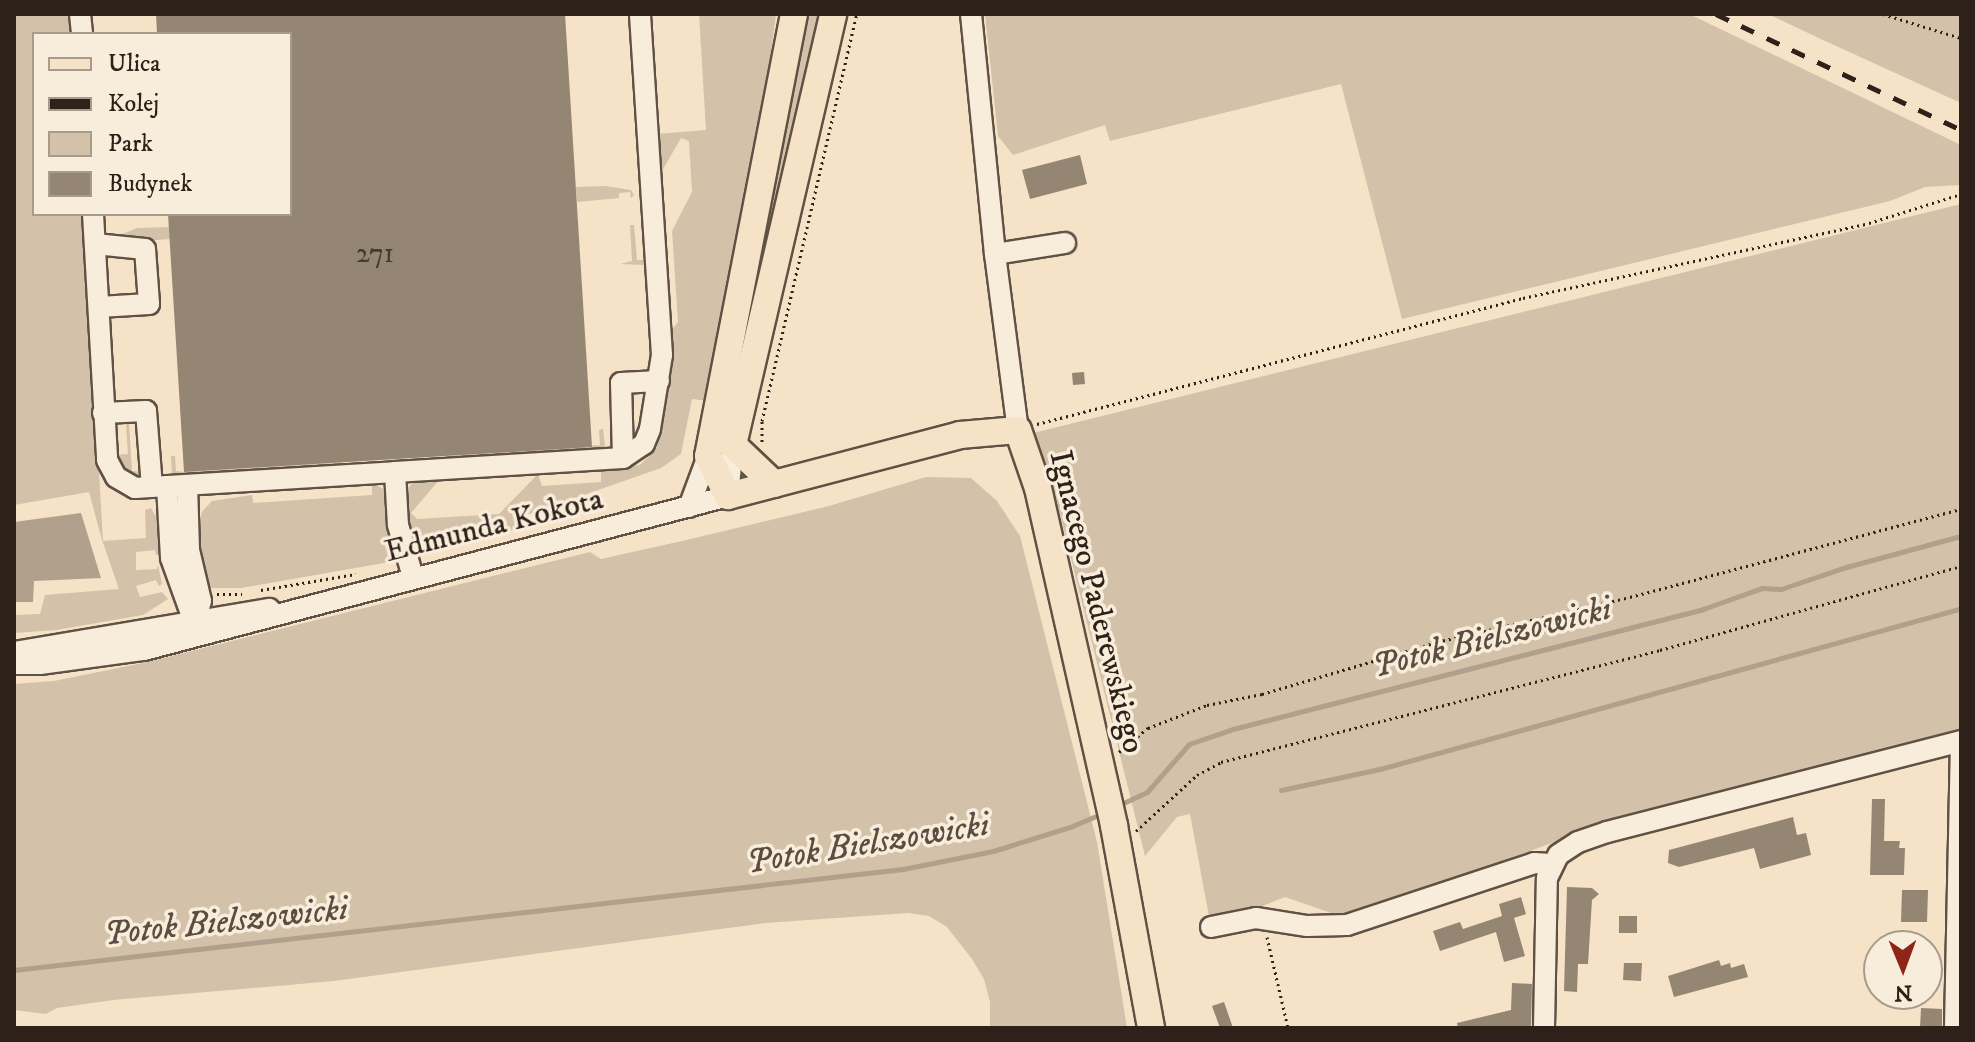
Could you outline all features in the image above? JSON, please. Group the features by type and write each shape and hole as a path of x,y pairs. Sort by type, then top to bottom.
{"main road":[{"path":"728,496 708,456 794,14"},
{"path":"774,484 733,445 833,14"},
{"name":"Ignacego Paderewskiego","path":"728,496 960,435 1018,430 1038,488 1115,833 1151,1028"}],"street":[{"path":"93,216 107,460 116,477 130,487 623,458 636,452 647,438 662,355 640,14"},
{"path":"971,14 995,254 1018,430"},
{"path":"995,254 1065,243"},
{"path":"95,244 145,249 149,304 99,307"},
{"path":"623,458 621,383 659,381"},
{"path":"103,413 146,411 169,486 171,558 199,614"},
{"path":"728,496 733,445"},
{"path":"689,507 708,456"},
{"path":"395,472 398,525 413,577"},
{"name":"Ignacego Paderewskiego","path":"689,507 728,496"},
{"name":"Edmunda Kokota","path":"14,664 70,661 144,650 199,614 313,604 689,507"},
{"name":"Edmunda Kokota","path":"14,652 199,614 313,604"},
{"path":"1544,1028 1549,871 1578,842 1961,741"},
{"path":"1955,1028 1961,748"},
{"path":"1211,927 1273,918 1307,926 1347,925 1534,863 1549,871"}],"path":[{"path":"763,447 762,421 857,14"},
{"path":"1883,14 1961,38"},
{"path":"1018,430 1169,388 1508,302 1869,223 1961,194"},
{"path":"1102,776 1148,728 1207,705 1262,694 1437,642 1630,597 1961,509"},
{"path":"1115,833 1144,826 1197,775 1221,762 1676,646 1961,566"},
{"path":"199,614 241,594 362,573"},
{"path":"1273,918 1267,935 1288,1028"}],"green space":[{"path":"14,14 72,14 73,32 32,32 32,216 84,216 103,541 146,538 145,510 151,508 160,524 162,554 156,555 155,550 136,552 136,570 157,569 158,565 162,584 159,586 156,580 136,586 140,597 162,592 168,599 143,615 56,630 14,633 14,615 40,614 45,595 119,589 102,540 89,492 14,505"},
{"path":"699,14 776,14 764,104 709,401 692,399 681,454 661,468 518,518 521,528 414,558 404,520 404,491 414,482 440,479 411,513 417,519 499,514 538,474 542,486 601,482 601,470 640,465 657,448 672,362 670,332 678,322 672,231 692,192 689,141 681,138 662,171 657,134 706,130"},
{"path":"804,14 824,14 733,407 727,406"},
{"path":"985,14 1689,14 1961,145 1961,185 1925,187 1890,201 1402,319 1341,84 1110,141 1105,125 1013,155 998,136"},
{"path":"1768,14 1961,14 1961,103 1823,40"},
{"path":"605,186 631,190 634,195 631,198 630,192 619,193 619,198 577,202 576,187"},
{"path":"1961,204 1961,731 1595,827 1355,916 1340,916 1285,897 1238,916 1210,922 1190,814 1177,817 1145,856 1049,470 1017,437"},
{"path":"630,225 634,225 637,260 649,260 645,265 620,264 632,261"},
{"path":"169,227 170,239 129,242 128,236 116,237 137,228"},
{"path":"135,419 141,423 129,424 132,471 143,472 140,478 124,469 116,455 128,454 126,424 114,425 117,421"},
{"path":"603,429 605,447 616,449 455,461 455,455 600,445 599,430"},
{"path":"171,456 175,456 176,471 184,472 336,463 336,468 163,478 160,475 172,474"},
{"path":"926,477 971,478 997,501 1020,536 1097,842 1127,1028 990,1028 990,1002 984,979 972,959 947,927 929,916 908,913 765,923 334,981 113,1000 57,1008 46,1014 14,1010 14,684 54,681 143,663 590,552 601,559 682,541 829,506"},
{"path":"372,483 387,491 401,560 241,588 202,588 198,526 202,512 212,501 252,495 253,503 372,495"}],"shaded area":[{"path":"81,513 101,578 34,581 33,602 14,602 14,522"}],"building":[{"path":"156,14 565,14 592,447 184,472 168,216 292,216 292,32 157,32"},
{"path":"1080,155 1087,184 1030,199 1022,170"},
{"path":"1084,372 1085,384 1073,385 1072,373"},
{"path":"1872,799 1885,799 1884,841 1900,841 1899,848 1905,848 1904,875 1870,875"},
{"path":"1793,817 1797,835 1806,833 1811,855 1760,869 1754,848 1679,867 1668,863 1669,850"},
{"path":"1567,887 1592,888 1599,894 1592,900 1588,964 1578,964 1577,992 1564,991"},
{"path":"1902,890 1928,890 1927,922 1901,922"},
{"path":"1521,897 1526,914 1514,918 1525,956 1504,962 1496,932 1440,951 1433,931 1460,922 1463,929 1502,916 1499,904"},
{"path":"1619,916 1637,916 1637,933 1619,933"},
{"path":"1719,960 1721,966 1730,963 1731,968 1744,964 1748,977 1674,997 1668,976"},
{"path":"1624,963 1642,963 1641,981 1623,980"},
{"path":"1512,983 1532,984 1531,1028 1458,1028 1457,1023 1511,1010"},
{"path":"1224,1002 1233,1028 1220,1028 1212,1006"},
{"path":"1921,1010 1942,1010 1942,1028 1920,1028"}],"waterway":[{"name":"Potok Bielszowicki","path":"1119,805 1147,792 1189,744 1233,729 1703,609 1762,588 1781,589 1846,567 1961,536"},
{"path":"1281,790 1380,769 1959,609"},
{"name":"Potok Bielszowicki","path":"14,970 903,869 993,851 1070,827 1103,813"}],"railway":[{"path":"1716,14 1961,130"}]}
